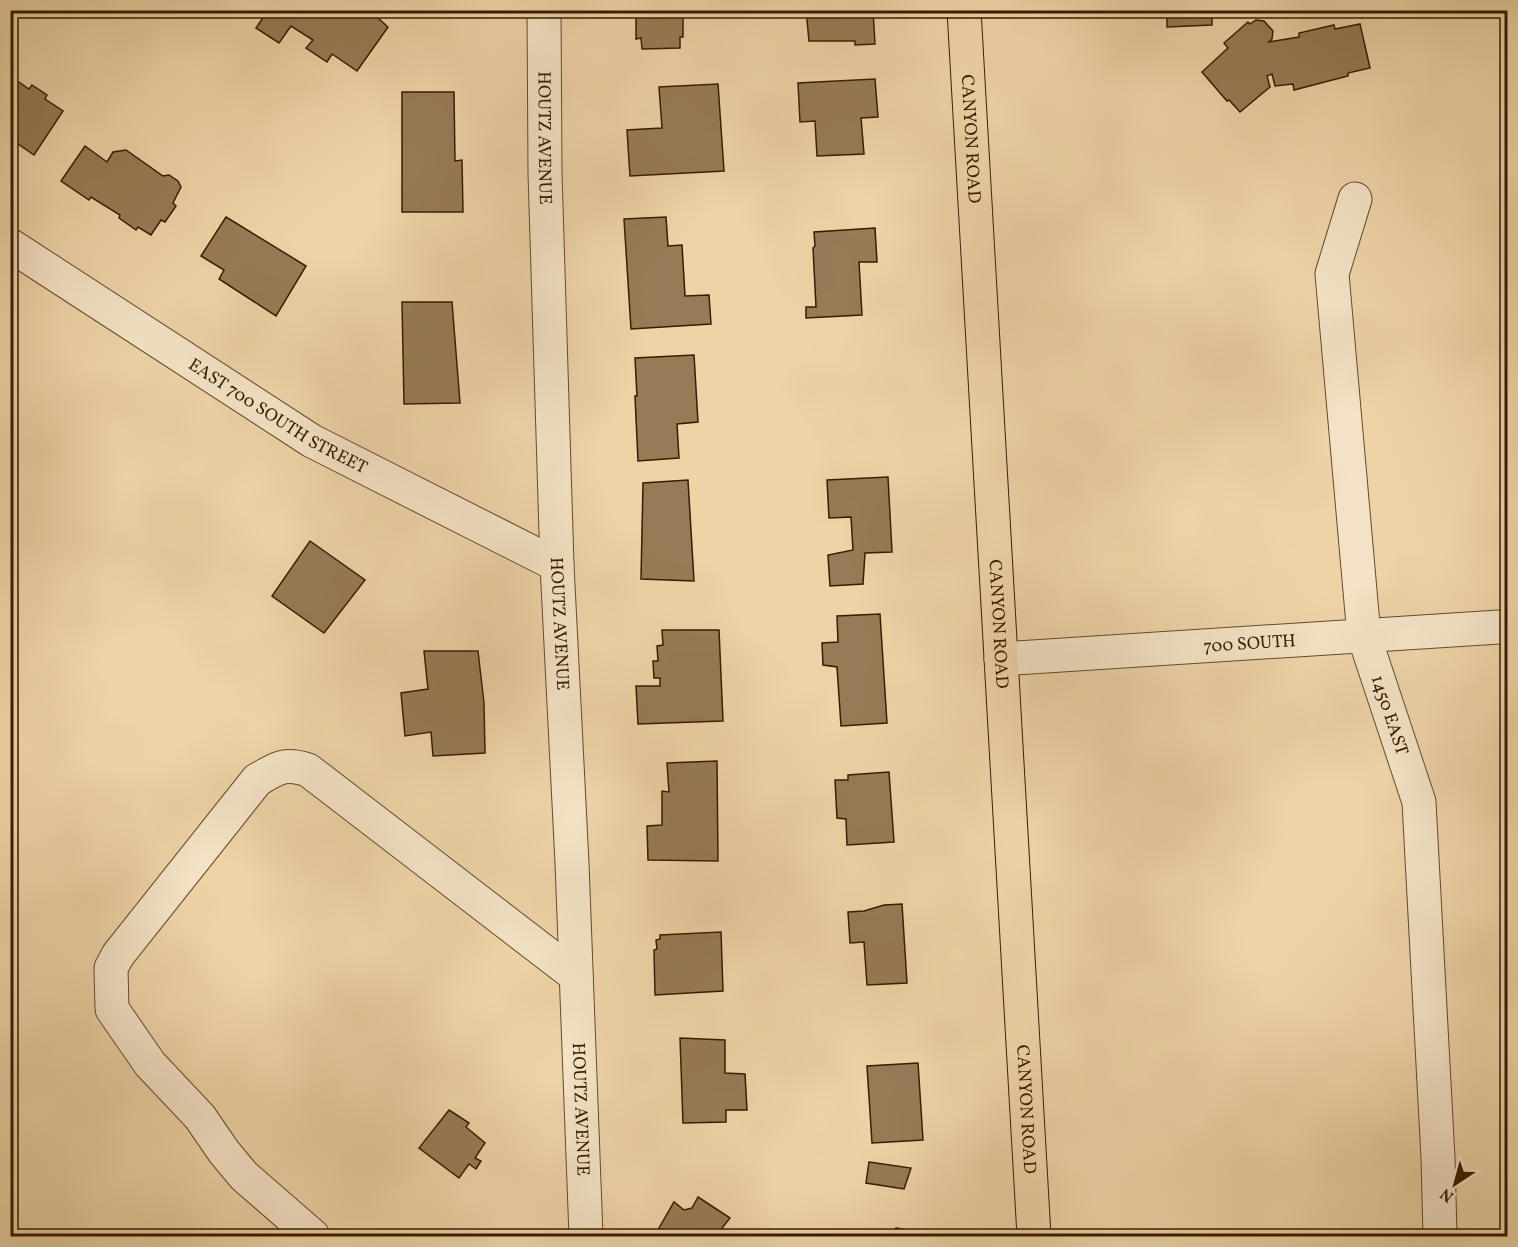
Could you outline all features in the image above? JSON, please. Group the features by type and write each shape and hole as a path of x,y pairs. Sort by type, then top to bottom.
{"main road":[{"name":"CANYON ROAD","path":"964,10 1034,1236"}],"street":[{"name":"HOUTZ AVENUE","path":"540,13 557,565 586,1236"},
{"name":"1450 EAST","path":"1355,199 1332,274 1364,636 1419,802 1440,1236"},
{"name":"EAST 700 SOUTH STREET","path":"10,244 312,441 557,565"},
{"name":"700 SOUTH","path":"1001,659 1499,627"},
{"path":"313,1236 244,1176 200,1117 150,1064 111,1009 111,968 118,955 257,780 291,765 308,770 576,976"}],"building":[{"path":"268,10 377,10 381,13 377,17 388,27 357,71 332,54 327,62 306,48 313,40 291,26 279,43 256,28"},
{"path":"636,10 683,10 683,37 680,37 680,48 642,49 641,38 636,39"},
{"path":"806,10 873,10 875,44 855,45 855,41 809,41"},
{"path":"1167,10 1212,10 1212,25 1167,27"},
{"path":"1256,20 1264,21 1273,31 1269,42 1299,37 1299,33 1334,25 1335,29 1360,24 1370,68 1294,90 1293,84 1275,86 1272,74 1267,76 1270,87 1240,112 1229,100 1227,101 1202,72 1228,48 1224,43 1248,22 1250,24"},
{"path":"10,72 15,75 13,78 29,89 32,85 47,95 45,99 63,111 34,155 15,142 10,143"},
{"path":"875,79 878,117 861,118 864,154 817,156 815,121 800,122 798,83"},
{"path":"718,84 724,171 630,176 627,130 662,128 659,87"},
{"path":"402,92 454,92 455,161 462,160 463,212 402,212"},
{"path":"85,146 107,162 113,152 126,150 163,176 169,175 178,181 181,187 173,203 176,206 165,222 161,220 151,235 138,227 136,230 119,218 120,215 91,197 89,200 61,181"},
{"path":"226,217 306,266 276,316 219,279 224,270 201,256"},
{"path":"666,217 668,246 682,245 685,296 709,295 711,324 631,329 624,219"},
{"path":"875,228 877,262 859,262 862,315 806,318 806,307 816,307 814,232"},
{"path":"402,302 452,302 460,403 404,404"},
{"path":"694,355 698,422 677,424 679,458 638,461 635,358"},
{"path":"888,477 892,552 865,553 863,584 830,586 828,555 853,550 851,517 829,518 827,480"},
{"path":"688,480 694,581 641,579 643,483"},
{"path":"310,541 365,580 324,633 272,596"},
{"path":"880,614 887,723 841,726 837,667 823,665 822,643 838,642 837,616"},
{"path":"662,630 719,630 723,721 638,724 636,686 660,686 660,678 654,678 653,661 658,661 657,646 663,645"},
{"path":"424,651 478,651 484,703 485,753 433,756 431,732 405,736 401,693 428,689"},
{"path":"717,761 718,861 648,860 647,826 662,825 662,791 669,792 667,763"},
{"path":"889,772 894,842 847,845 846,819 837,818 835,780 848,780 848,775"},
{"path":"902,904 907,983 867,985 864,942 850,943 848,912"},
{"path":"721,932 723,991 655,995 654,950 657,949 656,940 660,939 660,935"},
{"path":"680,1038 725,1040 725,1073 745,1074 747,1110 726,1110 726,1122 683,1123"},
{"path":"918,1063 923,1140 872,1143 867,1066"},
{"path":"449,1110 469,1123 466,1127 485,1143 475,1158 481,1161 476,1169 469,1164 459,1178 419,1148"},
{"path":"869,1162 911,1168 904,1189 866,1183"},
{"path":"698,1197 730,1218 716,1236 671,1236 659,1228 674,1202 684,1210 692,1208"},
{"path":"896,1228 944,1236 895,1236"}]}
